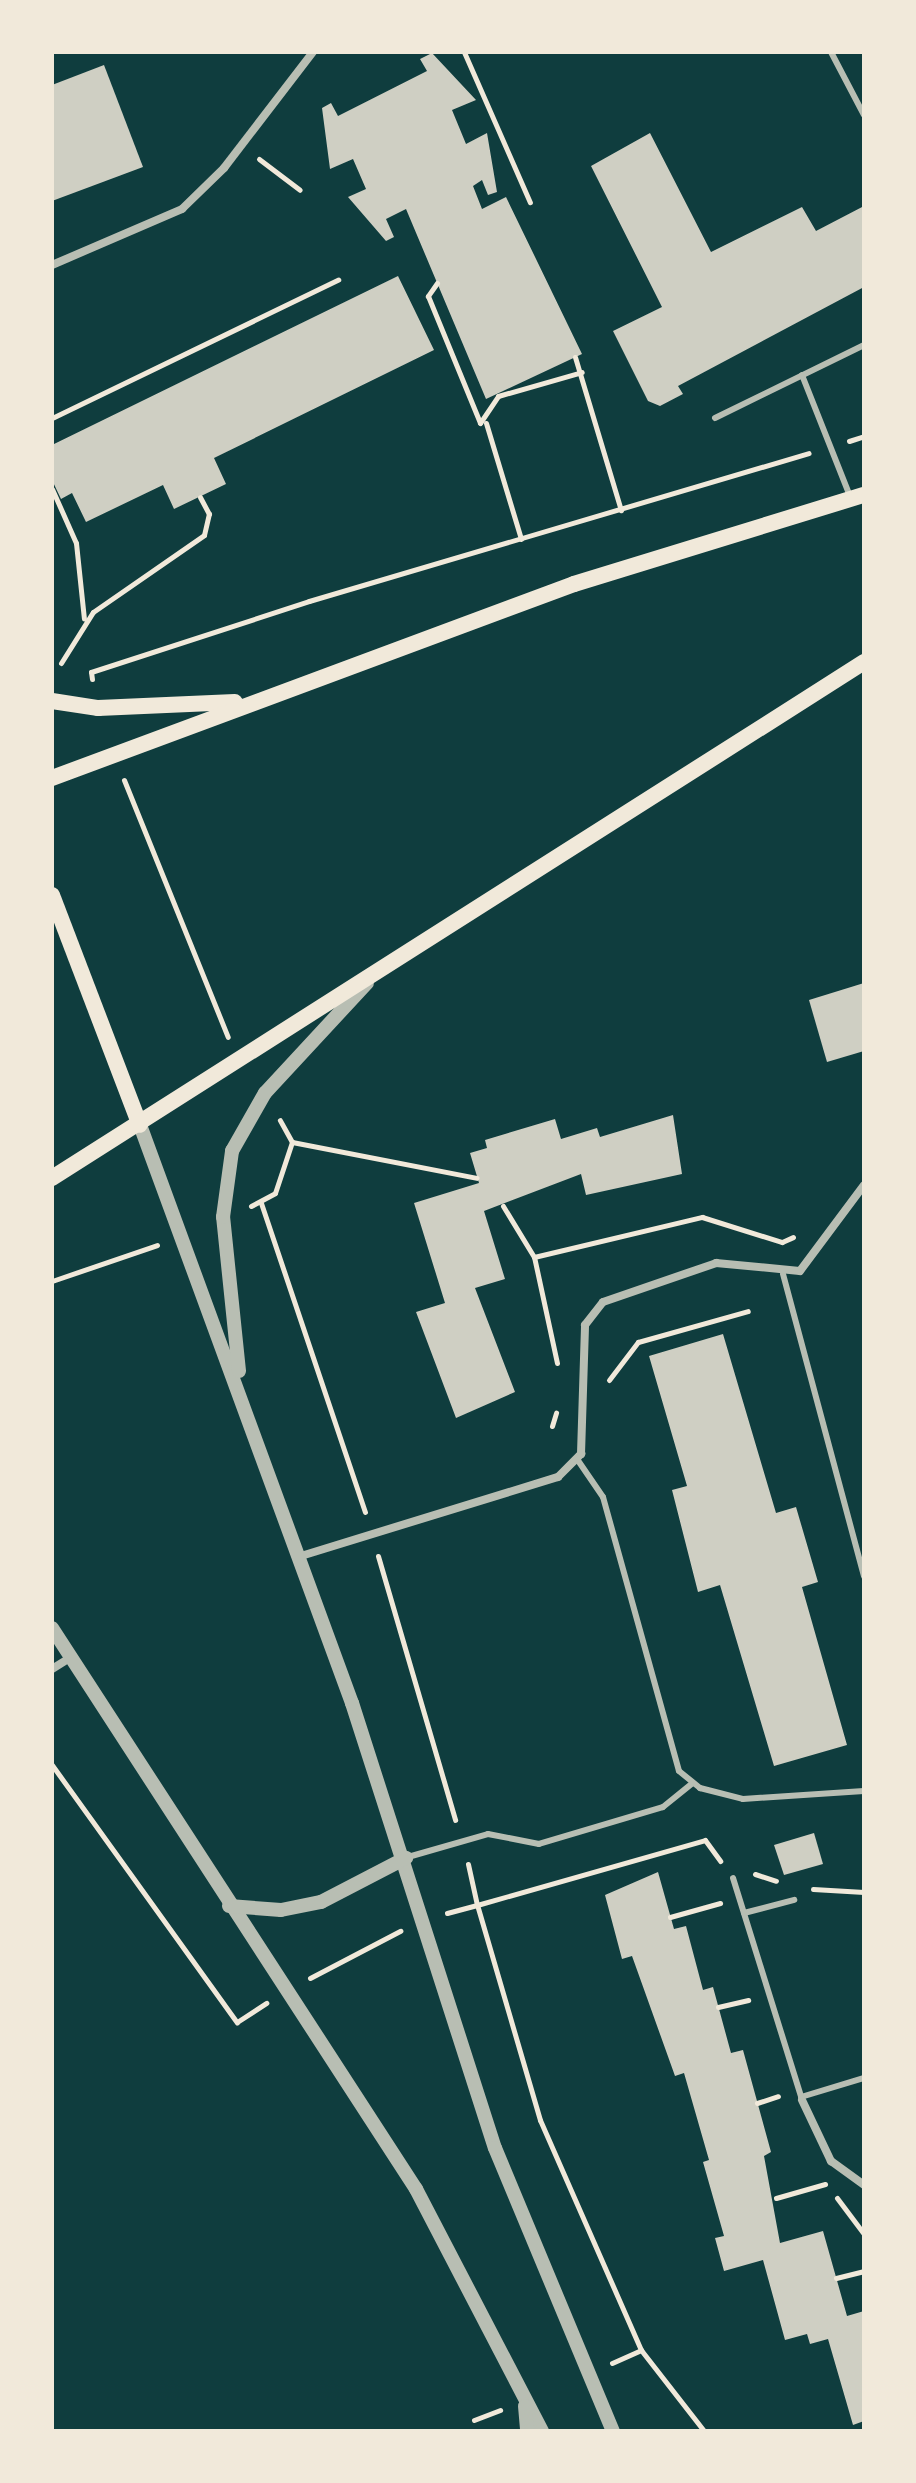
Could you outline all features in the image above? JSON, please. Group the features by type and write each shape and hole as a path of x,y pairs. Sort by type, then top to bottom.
{"main road":[{"path":"52,778 249,702 574,584 858,497"},
{"path":"52,1178 140,1125 864,662"},
{"path":"52,701 98,708 249,702"},
{"path":"52,895 140,1125"}],"street":[{"path":"52,265 182,209 224,168 313,52"},
{"path":"243,1395 223,1217 232,1151 265,1093 380,972"},
{"path":"140,1125 177,1238 243,1395 406,1858 495,2148 613,2431"},
{"path":"301,1556 558,1477 577,1459 585,1325 603,1302 716,1263 783,1274 812,1264 864,1185"},
{"path":"52,1628 229,1906 416,2189 542,2431"},
{"path":"52,1669 71,1657"},
{"path":"229,1906 281,1910 321,1902 406,1858"},
{"path":"802,2098 831,2161 864,2185"},
{"path":"525,2402 527,2431"}],"lane":[{"path":"831,52 864,115"},
{"path":"715,418 864,345"},
{"path":"802,375 832,447 858,497"},
{"path":"783,1274 864,1576"},
{"path":"577,1459 598,1482 672,1754 693,1783 743,1799 864,1791"},
{"path":"406,1858 488,1834 539,1844 663,1807 693,1783"},
{"path":"733,1878 802,2098 864,2078"},
{"path":"744,1913 794,1900"}],"path":[{"path":"464,52 530,202"},
{"path":"252,155 300,190"},
{"path":"52,418 338,280"},
{"path":"437,283 428,296 477,420 486,423"},
{"path":"575,357 595,405 595,441 621,510"},
{"path":"521,539 486,423 498,396 582,372"},
{"path":"91,672 864,436"},
{"path":"52,489 76,543 84,620"},
{"path":"61,663 84,620 199,540 209,514 200,497"},
{"path":"127,789 228,1037"},
{"path":"292,1142 477,1178"},
{"path":"503,1206 534,1257"},
{"path":"608,1385 638,1342 748,1311"},
{"path":"52,1765 88,1820"},
{"path":"641,2350 540,2120 477,1905 705,1840 712,1857 737,1868"},
{"path":"750,1873 783,1883"},
{"path":"805,1889 864,1892"},
{"path":"670,1917 724,1901"},
{"path":"718,2007 753,1999"},
{"path":"757,2103 782,2094"},
{"path":"776,2198 826,2184"},
{"path":"836,2278 864,2271"}],"building":[{"path":"432,53 476,100 452,110 466,144 487,133 497,192 488,195 482,180 473,186 482,209 506,197 582,354 486,399 406,209 386,219 394,237 386,241 348,197 366,189 353,159 330,169 322,108 331,103 338,116 427,71 420,59"},
{"path":"104,65 143,167 52,201 52,85"},
{"path":"650,133 711,252 802,207 816,231 864,206 864,287 678,386 683,394 660,406 648,401 613,331 662,307 591,166"},
{"path":"398,276 434,350 214,458 226,484 174,509 163,485 86,522 72,493 61,499 52,480 52,445"},
{"path":"864,983 864,1051 827,1062 809,1000"},
{"path":"673,1115 682,1174 586,1195 581,1174 484,1211 505,1279 475,1288 515,1392 456,1418 416,1312 445,1303 414,1203 479,1183 470,1153 487,1148 485,1140 555,1119 561,1139 597,1128 600,1137"},
{"path":"723,1334 776,1513 796,1507 818,1582 802,1587 847,1745 774,1766 720,1585 698,1592 672,1490 687,1486 649,1356"},
{"path":"814,1833 823,1864 784,1875 774,1845"},
{"path":"658,1872 674,1929 686,1926 703,1990 713,1987 731,2053 743,2050 771,2152 764,2156 780,2243 823,2231 847,2316 864,2311 864,2421 853,2425 828,2339 810,2344 807,2334 785,2340 763,2260 724,2271 715,2238 724,2236 703,2162 709,2160 684,2073 675,2076 632,1956 622,1959 605,1895"}]}
